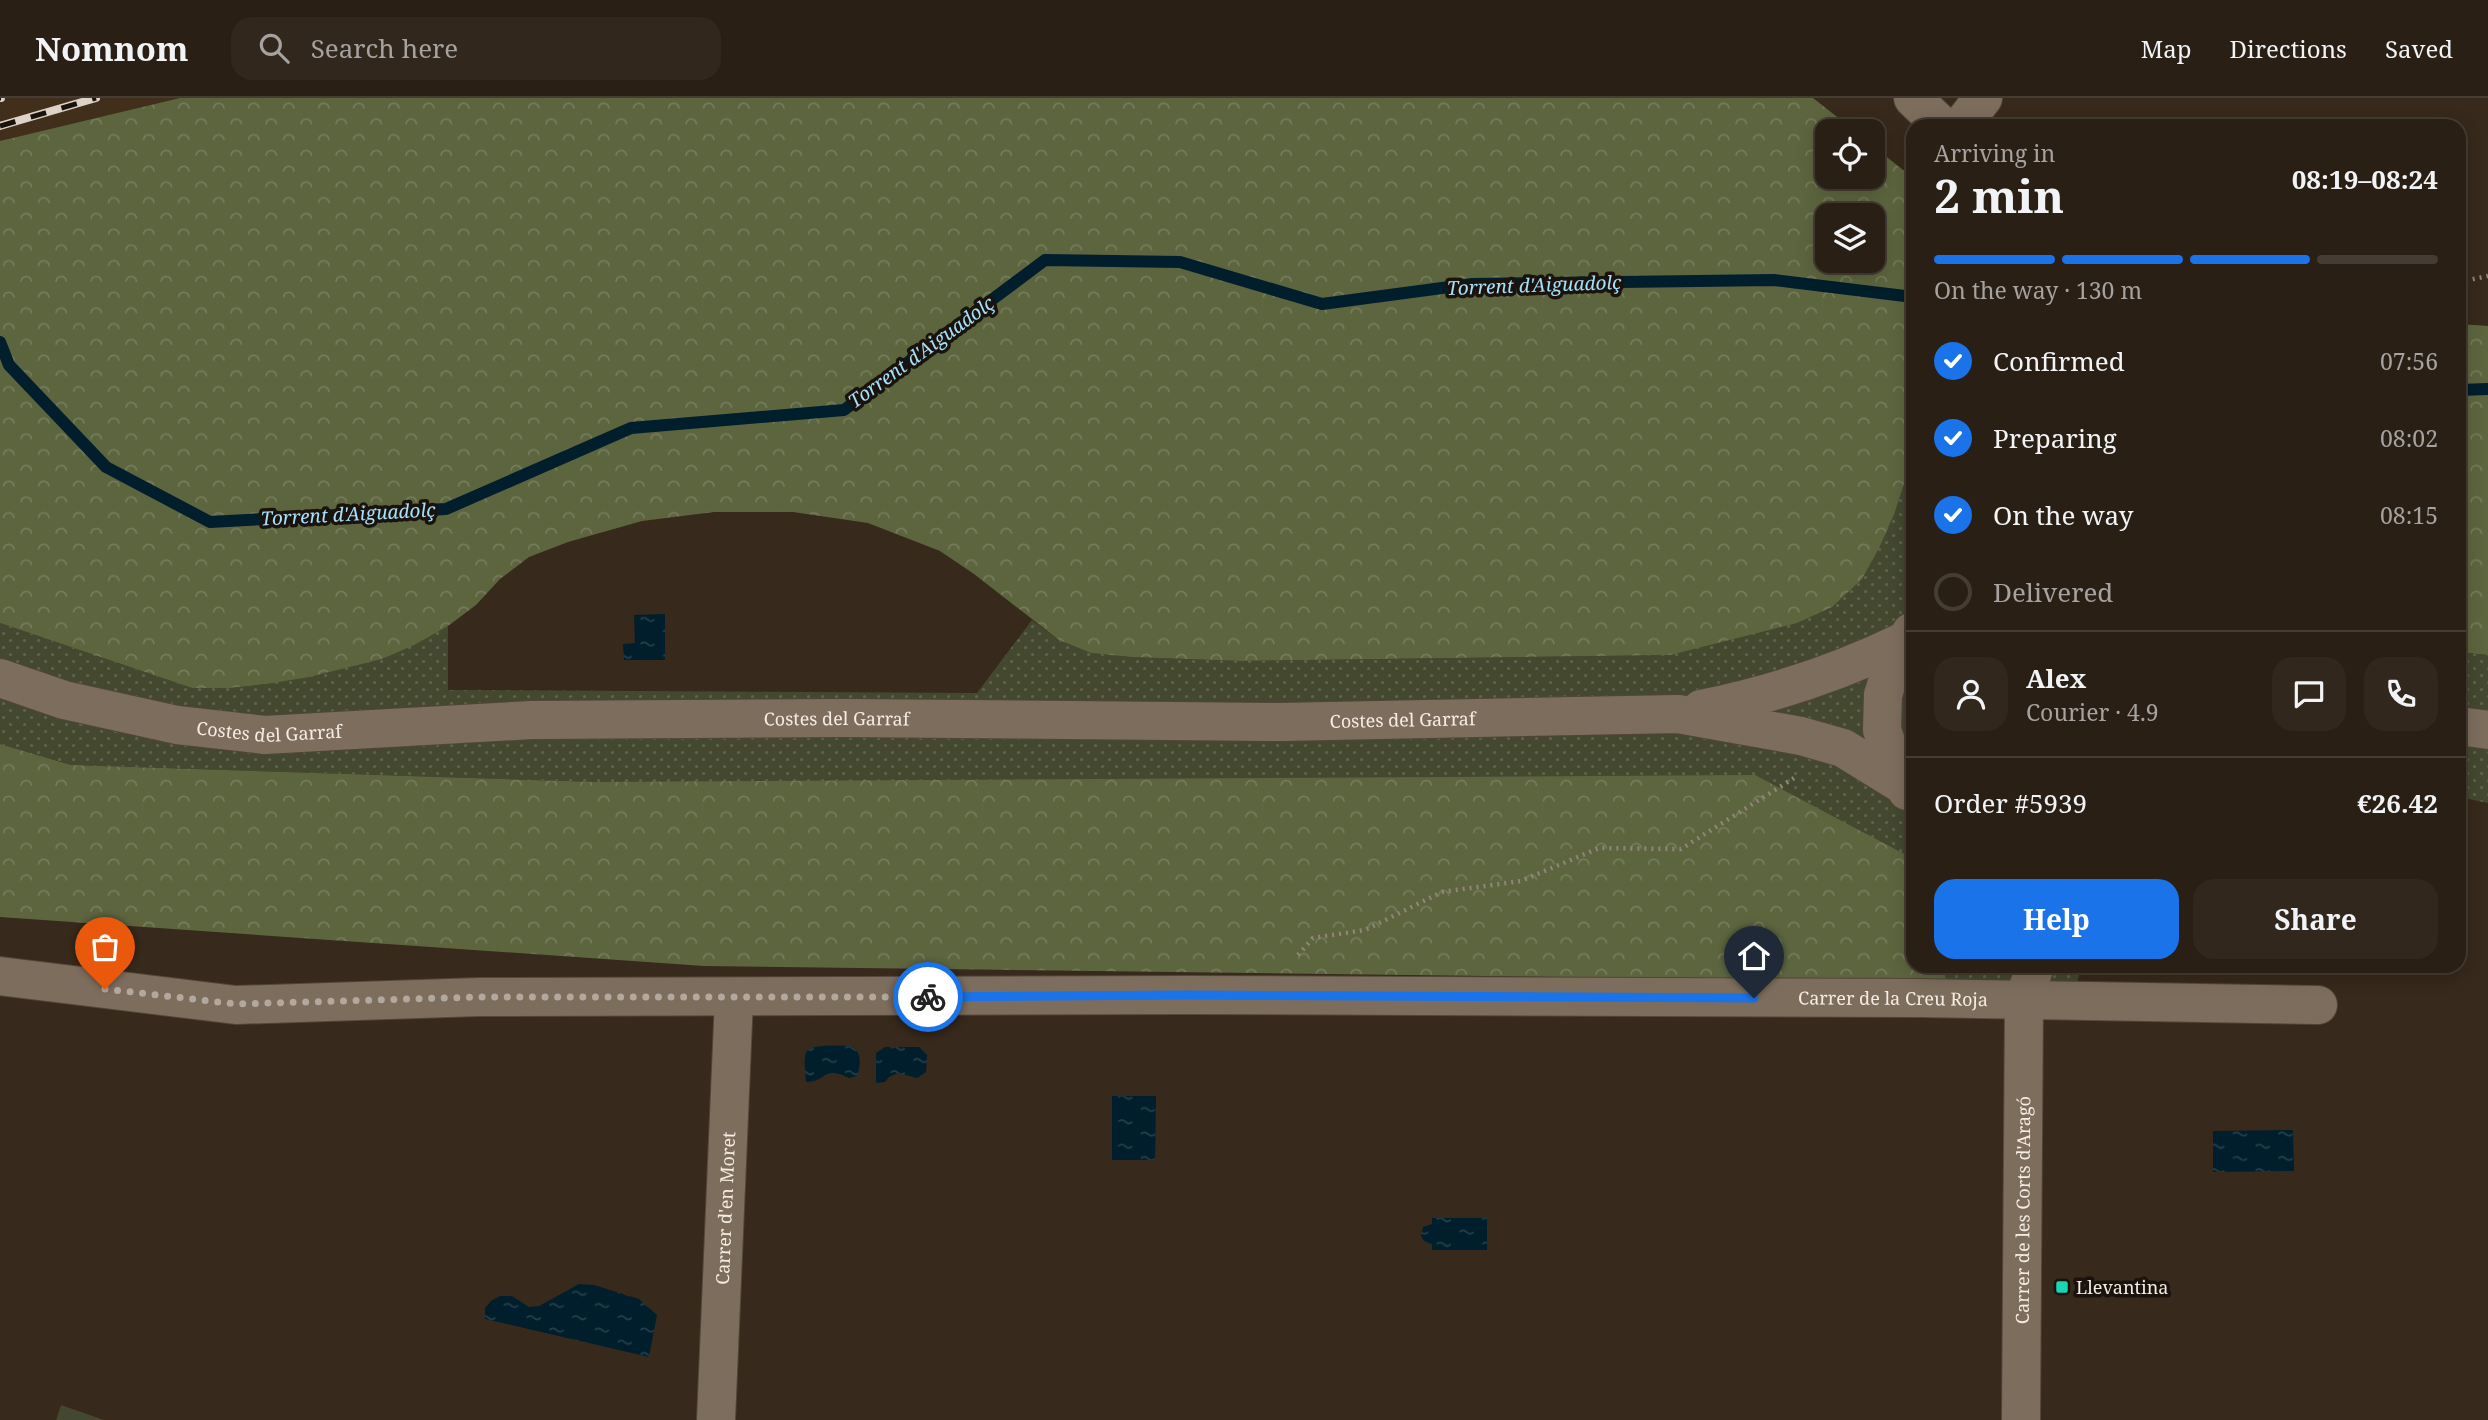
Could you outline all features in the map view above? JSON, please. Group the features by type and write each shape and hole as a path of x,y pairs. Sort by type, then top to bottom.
{"street":[{"path":"1913,98 1934,119"},
{"path":"1966,119 1983,98"},
{"path":"1678,714 1724,705 1794,685 1866,660 1906,637"},
{"path":"1906,639 1894,660 1883,695 1882,730 1906,787"},
{"name":"Costes del Garraf","path":"0,678 64,699 177,725 265,734 532,720 844,718 1281,722 1678,714"},
{"path":"2466,713 2488,713"},
{"path":"1678,714 1801,736 1843,748 1906,791"},
{"path":"2466,727 2488,730"},
{"name":"Carrer de la Creu Roja","path":"0,976 236,1004 479,997 1186,995 2023,977 2318,1005"},
{"name":"Carrer de les Corts d'Aragó","path":"2021,1420 2023,977"},
{"name":"Carrer d'en Moret","path":"716,1420 734,998"}],"path":[{"path":"2466,281 2488,276"},
{"path":"1295,958 1313,939 1366,930 1442,892 1521,881 1599,848 1681,849 1803,771"}],"shaded area":[{"path":"0,98 180,98 0,141"}],"green space":[{"path":"180,98 1813,98 1840,119 1815,119 1815,189 1885,189 1885,156 1906,172 1906,478 1895,512 1862,579 1832,607 1797,623 1670,655 1242,661 1091,653 1059,640 940,551 868,523 793,512 714,512 642,521 568,542 529,557 500,579 476,605 448,626 382,659 267,684 192,688 0,623 0,141"},
{"path":"2466,324 2488,326 2488,655 2466,653"},
{"path":"1906,478 1906,856 596,782 71,765 0,744 0,623 192,688 267,684 382,659 448,626 448,690 977,693 1032,620 1059,640 1091,653 1131,657 1242,661 1669,655 1895,512"},
{"path":"2466,653 2488,655 2488,803 2466,798"},
{"path":"0,744 71,765 596,782 1755,775 1906,855 1906,973 1944,973 1947,982 704,966 0,917"},
{"path":"1944,973 2079,973 2077,984 1947,982"},
{"path":"61,1405 104,1420 56,1420"}],"water":[{"path":"665,614 665,660 624,660 623,644 635,643 634,615"},
{"path":"826,1046 855,1048 860,1059 857,1076 849,1078 834,1073 806,1082 805,1059 809,1050"},
{"path":"885,1047 919,1047 927,1055 926,1072 917,1078 898,1073 885,1082 876,1083 876,1053"},
{"path":"1112,1096 1156,1096 1155,1160 1112,1160"},
{"path":"2293,1130 2294,1171 2213,1172 2213,1131"},
{"path":"1432,1218 1487,1218 1487,1250 1432,1250 1432,1244 1424,1241 1421,1236 1423,1227 1432,1224"},
{"path":"579,1284 594,1285 639,1299 657,1315 649,1357 485,1319 485,1308 500,1296 512,1296 529,1307 539,1306"}],"waterway":[{"name":"Torrent d'Aiguadolç","path":"0,342 9,365 106,467 210,522 446,509 631,428 844,410 1045,260 1180,262 1322,304 1472,284 1774,280 1906,296"},
{"name":"Torrent d'Aiguadolç","path":"2466,390 2488,389"}],"railway":[{"path":"0,126 96,98"}],"way so far":[{"path":"105,989 236,1004 479,997 928,997"}],"place":[{"name":"Llevantina","path":"2062,1287"}],"route":[{"path":"928,997 1186,995 1754,998"}]}
